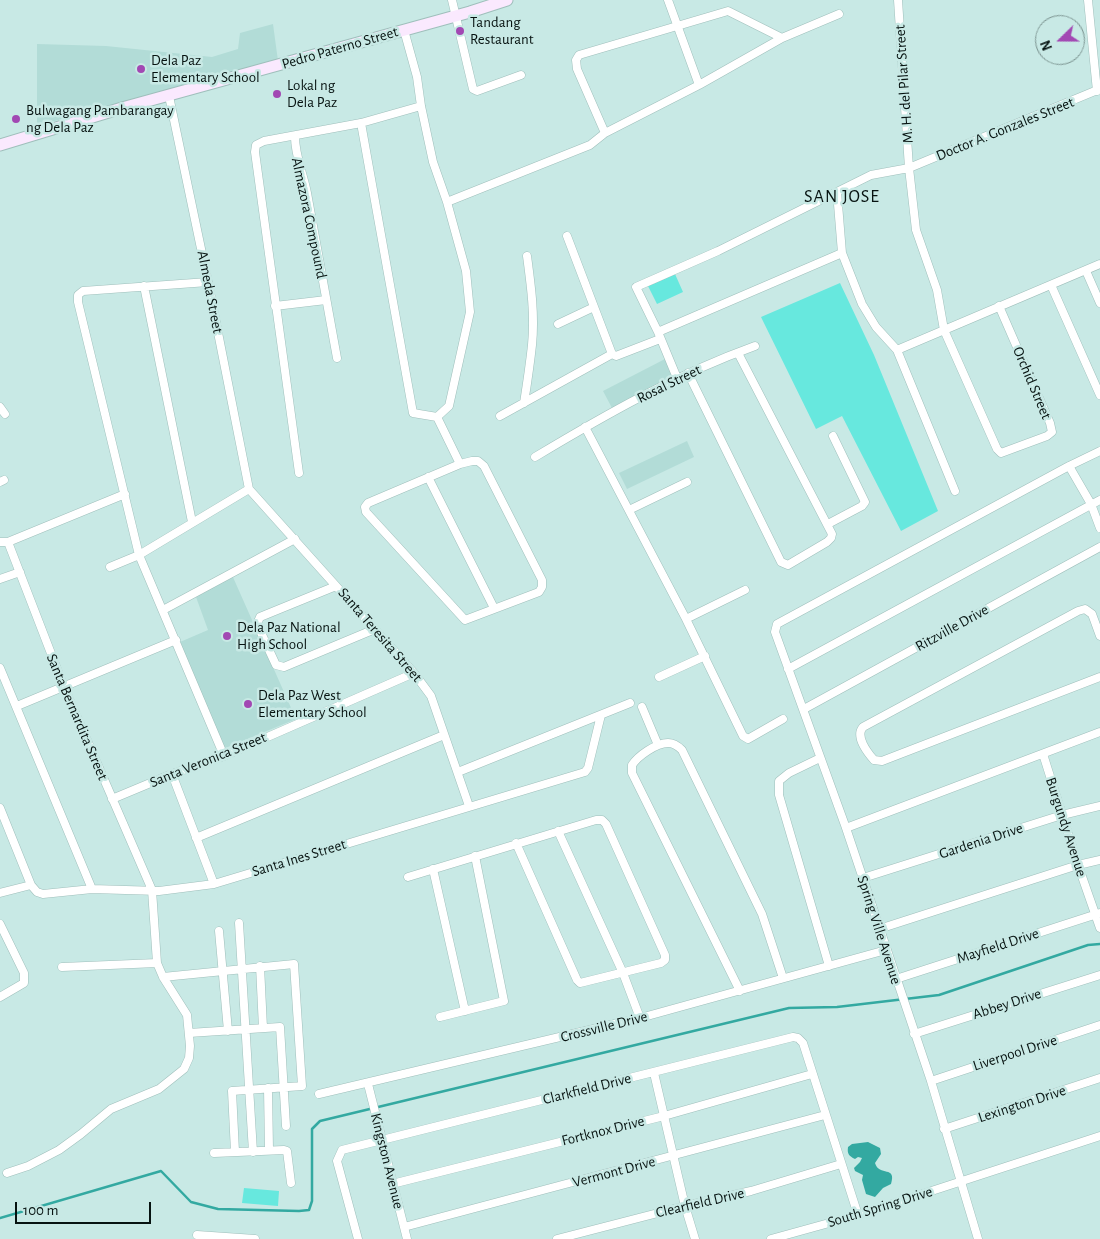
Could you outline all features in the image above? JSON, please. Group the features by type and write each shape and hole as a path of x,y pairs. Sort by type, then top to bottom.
{"street":[{"path":"452,0 473,89 477,91 521,75"},
{"name":"Pedro Paterno Street","path":"0,144 456,16 488,3 507,0"},
{"path":"668,0 699,85"},
{"name":"M. H. del Pilar Street","path":"898,0 909,168 916,230 937,290 944,330 997,450"},
{"path":"1088,0 1098,90"},
{"path":"605,133 577,69 576,60 579,55 728,11 782,38"},
{"path":"447,202 590,146 605,133 699,85 782,38 838,14"},
{"path":"404,30 417,77 432,162 447,202 466,270 470,312 449,406 437,417"},
{"name":"Doctor A. Gonzales Street","path":"659,335 636,287 718,251 871,175 909,168 1098,90"},
{"name":"Almeda Street","path":"169,96 249,489"},
{"path":"299,473 275,306 255,152 256,145 264,141 295,137 361,123 421,106"},
{"path":"361,123 413,413 437,417"},
{"name":"Almazora Compound","path":"295,137 295,151 301,166 307,193 337,358"},
{"path":"837,192 842,253 862,304 876,327 897,350 955,491"},
{"path":"567,236 612,354"},
{"path":"500,416 612,354 616,356 842,253"},
{"path":"524,403 532,345 533,321 532,288 527,256"},
{"path":"897,350 1100,264"},
{"path":"1086,271 1100,303"},
{"path":"208,282 84,291 78,295 78,302 139,555 224,756"},
{"path":"1050,285 1100,395"},
{"path":"144,286 192,522"},
{"name":"Almazora Compound","path":"275,306 326,300"},
{"name":"Orchid Street","path":"997,450 1001,453 1009,451 1047,436 1052,432 1050,423 999,306"},
{"path":"558,324 594,307"},
{"path":"659,335 677,378"},
{"name":"Rosal Street","path":"535,457 677,378 755,346"},
{"path":"688,373 781,562 788,565 827,542 832,534 738,353"},
{"path":"0,407 5,414"},
{"path":"437,417 460,464"},
{"path":"585,428 686,618 745,738 748,739 783,719"},
{"path":"828,524 862,506 865,502 833,436"},
{"path":"1100,451 1069,466 1091,504 1100,528"},
{"path":"478,461 484,466 542,580 542,587 539,592 465,620 366,512 365,507 368,503 428,477 460,464 478,461"},
{"name":"Spring Ville Avenue","path":"976,1238 930,1081 863,878 775,632 777,624 1069,466"},
{"path":"428,477 494,608"},
{"path":"629,510 687,482"},
{"path":"110,567 139,555 249,489"},
{"name":"Santa Teresita Street","path":"249,489 414,673 432,696 469,806"},
{"path":"4,542 125,494"},
{"path":"788,669 1100,500"},
{"path":"163,610 295,540"},
{"name":"Santa Bernardita Street","path":"4,542 20,572 64,687 152,890 157,963 163,977 187,1015 189,1033 189,1058 184,1069 159,1088 111,1108 59,1150 28,1166 7,1173"},
{"name":"Ritzville Drive","path":"804,709 1100,547"},
{"path":"0,579 20,572"},
{"path":"336,586 258,619 257,624 276,665 284,667 375,629"},
{"path":"686,618 746,590"},
{"path":"1100,636 1092,614 1085,609 1078,610 863,727 860,731 860,736 866,750 874,760 882,761 1100,677"},
{"path":"17,706 176,640"},
{"path":"659,677 705,656"},
{"path":"0,668 92,889"},
{"name":"Santa Veronica Street","path":"112,799 172,774 224,756 414,673"},
{"path":"458,772 630,703"},
{"path":"642,707 658,745"},
{"name":"Santa Ines Street","path":"31,885 37,892 43,894 92,889 159,891 214,884 584,772 588,768 601,714"},
{"path":"846,828 1100,732"},
{"path":"196,838 444,735"},
{"path":"740,991 632,773 632,766 636,759 658,745 676,744 682,750 762,914 783,978"},
{"name":"Burgundy Avenue","path":"1043,754 1078,865 1098,913 1100,928"},
{"path":"820,758 789,773 779,782 779,795 829,966"},
{"path":"172,774 214,884"},
{"name":"Gardenia Drive","path":"863,878 1062,815 1100,806"},
{"path":"0,808 31,885 0,893"},
{"path":"408,877 558,831 602,820 606,824 665,956 665,960 661,963 623,974 580,983 516,844"},
{"path":"558,831 623,974 640,1018"},
{"path":"440,1018 504,1001 475,856"},
{"path":"879,929 1078,865 1100,860"},
{"path":"433,868 464,1011"},
{"name":"Mayfield Drive","path":"896,979 1098,913"},
{"path":"239,923 253,1152"},
{"path":"0,924 24,973 25,979 24,983 0,997"},
{"path":"220,931 228,1031"},
{"name":"Crossville Drive","path":"319,1094 368,1084 640,1018 886,950"},
{"path":"62,967 157,963"},
{"path":"163,977 294,964 302,1086 234,1090 232,1093 235,1152"},
{"path":"260,966 263,1028"},
{"name":"Abbey Drive","path":"914,1034 1100,975"},
{"name":"Liverpool Drive","path":"930,1081 1100,1025"},
{"path":"189,1033 278,1027 281,1029 286,1126"},
{"name":"Clarkfield Drive","path":"358,1239 338,1161 342,1150 793,1037 798,1038 803,1043 812,1074"},
{"path":"654,1073 685,1206 695,1239"},
{"path":"812,1074 858,1215"},
{"name":"Fortknox Drive","path":"392,1184 664,1116 812,1074"},
{"name":"Lexington Drive","path":"944,1129 1100,1078"},
{"name":"Kingston Avenue","path":"368,1084 407,1239"},
{"path":"268,1088 269,1150"},
{"name":"Vermont Drive","path":"404,1227 825,1115"},
{"name":"South Spring Drive","path":"771,1239 858,1215 1100,1136"},
{"path":"214,1154 269,1150 287,1151 291,1183"},
{"name":"Clearfield Drive","path":"557,1239 751,1191 841,1164"},
{"path":"196,1236 256,1239"}],"shaded area":[{"name":"Dela Paz Elementary School","path":"273,24 278,61 212,77 37,126 37,44 106,46 212,57 238,49 240,33"},
{"path":"675,274 683,292 657,304 648,286"},
{"path":"840,283 874,355 938,511 901,531 842,416 816,429 761,317"},
{"path":"665,359 673,377 612,408 603,391"},
{"path":"687,441 694,457 627,489 619,473"},
{"path":"232,575 296,719 223,749 180,642 208,630 196,597"},
{"path":"868,1142 880,1148 881,1154 875,1163 877,1167 892,1175 891,1184 883,1188 875,1197 866,1194 862,1180 863,1175 855,1171 854,1168 862,1158 858,1157 855,1159 848,1153 848,1147 852,1144"},
{"path":"244,1188 279,1191 278,1206 242,1203"}],"waterway":[{"path":"0,1218 161,1171 191,1202 218,1209 309,1210 312,1201 312,1129 320,1121 789,1008 837,1007 939,995 1088,945 1100,944"}],"place":[{"name":"Tandang Restaurant","path":"460,31"},
{"name":"Dela Paz Elementary School","path":"141,69"},
{"name":"Lokal ng Dela Paz","path":"277,94"},
{"name":"Bulwagang Pambarangay ng Dela Paz","path":"16,119"},
{"name":"Dela Paz National High School","path":"227,636"},
{"name":"Dela Paz West Elementary School","path":"248,704"}],"district":[{"name":"SAN JOSE","path":"842,197"}]}
